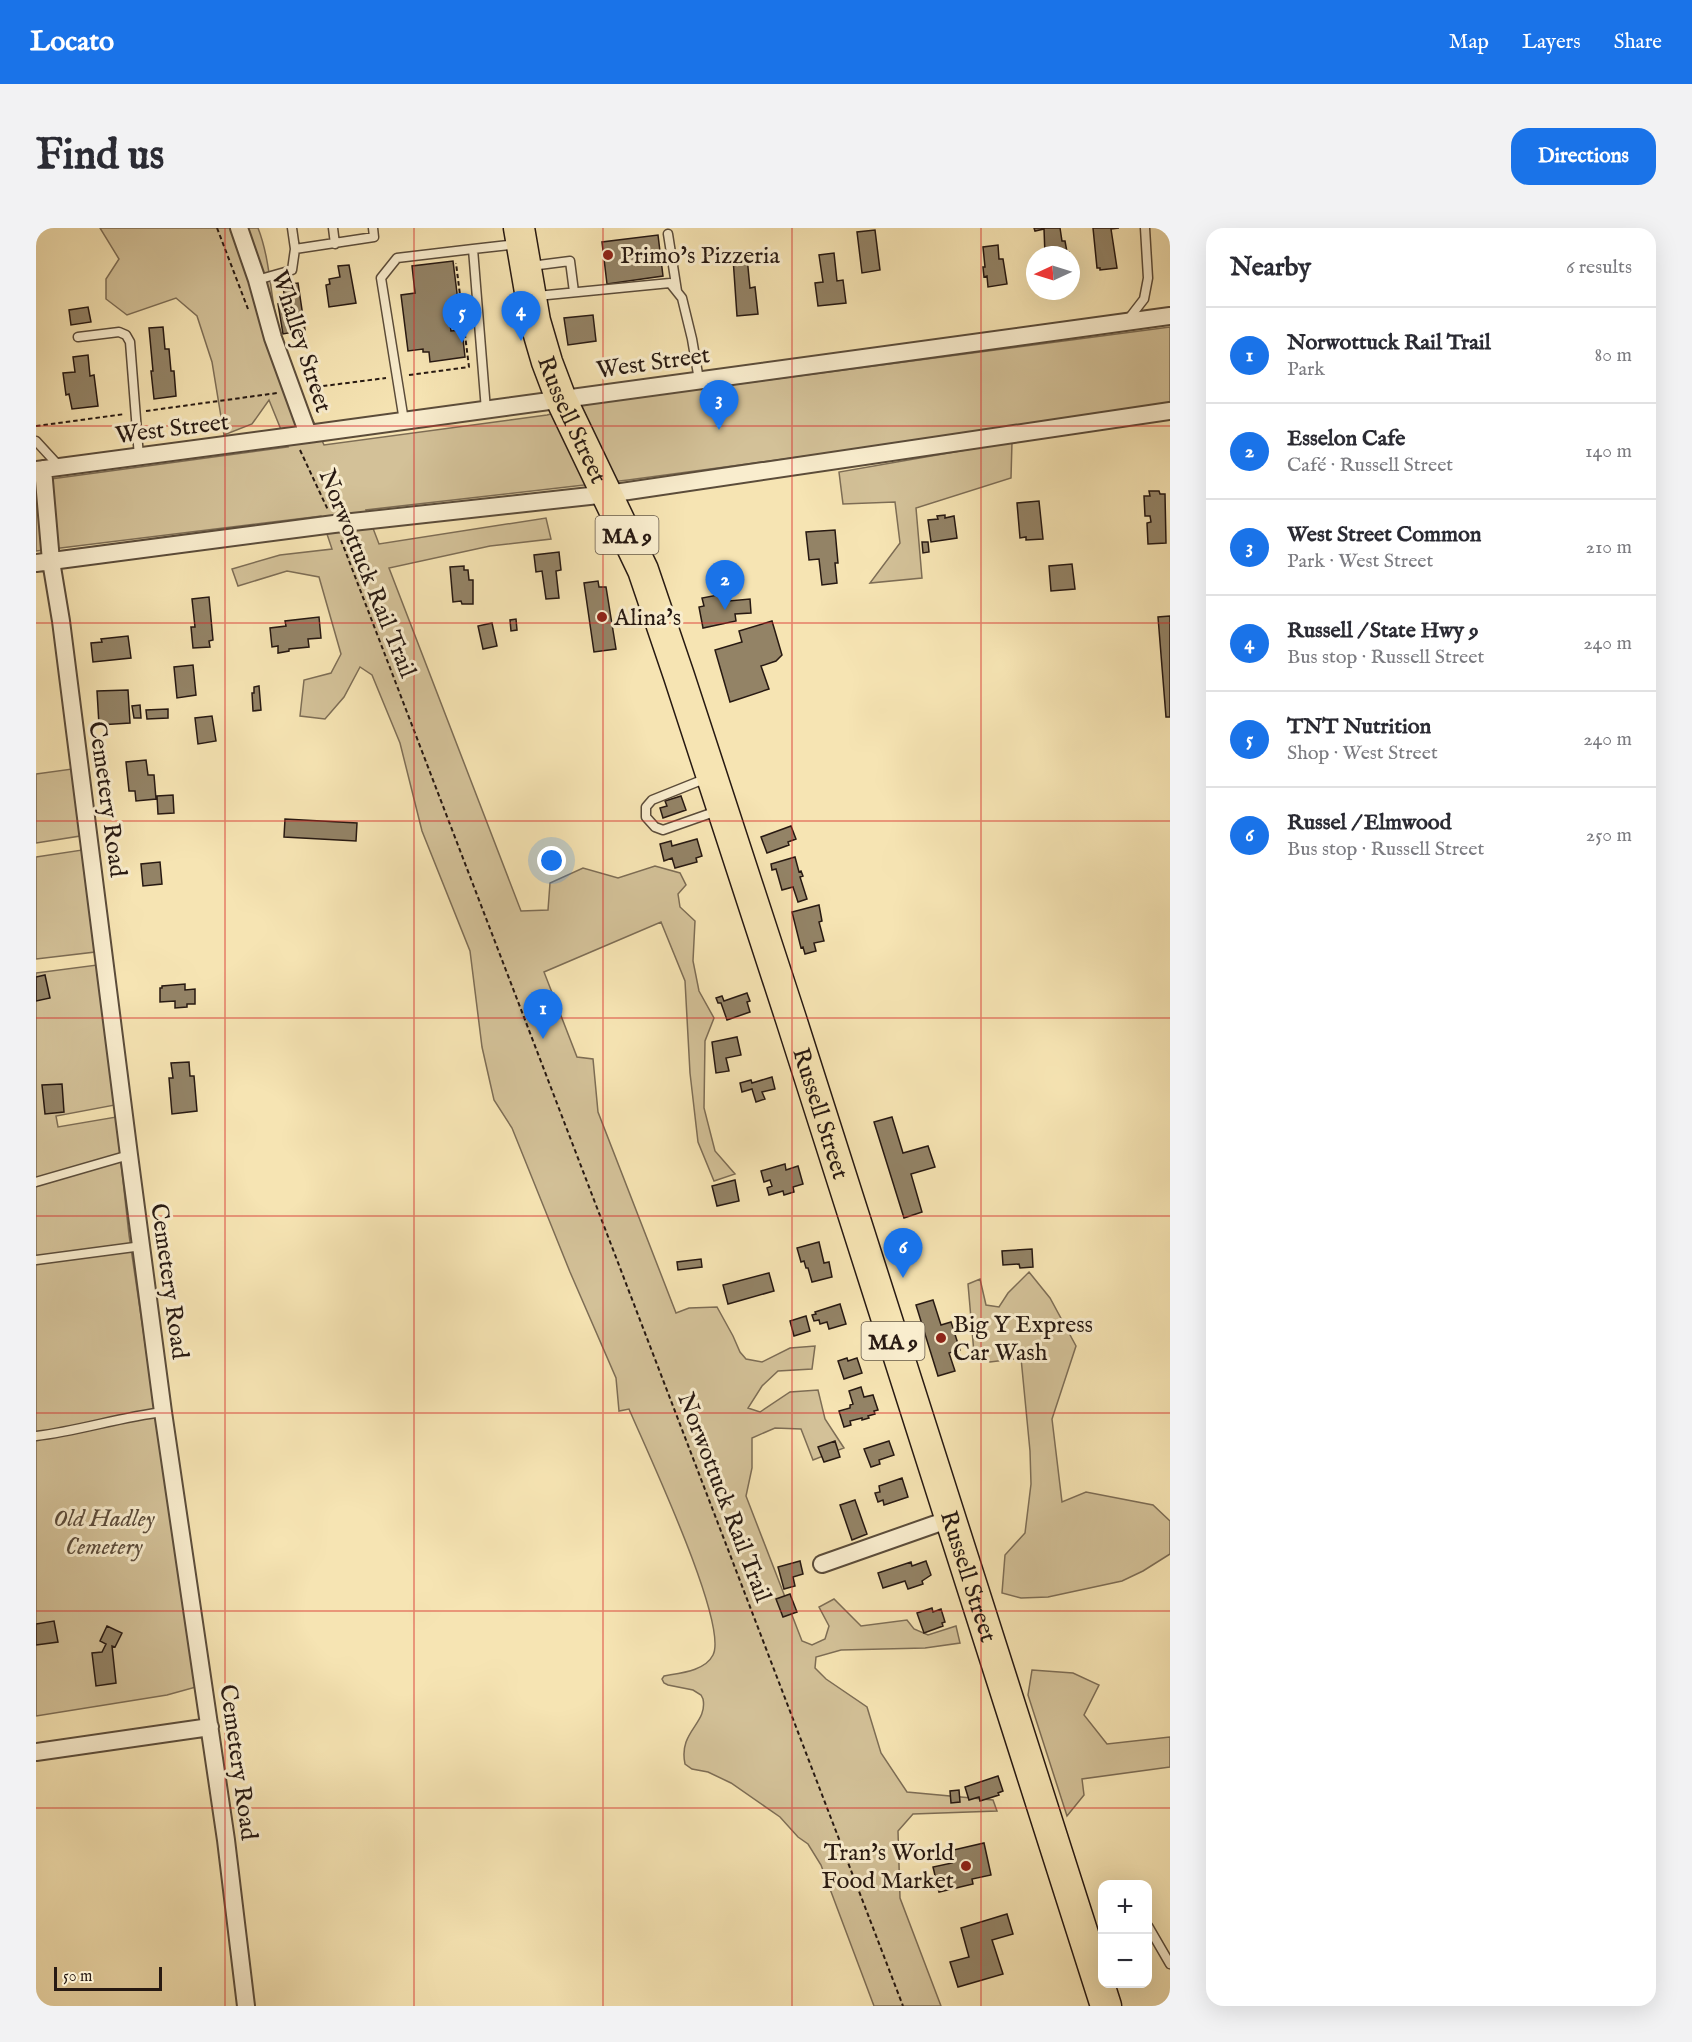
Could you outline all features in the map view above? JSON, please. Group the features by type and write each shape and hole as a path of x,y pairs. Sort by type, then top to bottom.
{"highway":[{"name":"Russell Street","path":"522,246 535,321 561,399 643,570 723,808 950,1519 1089,1934 1106,2006"}],"street":[{"name":"Whalley Street","path":"239,228 258,280 302,435"},
{"name":"West Street","path":"46,468 1170,316"},
{"path":"43,562 334,524 608,494 1170,411"},
{"name":"Cemetery Road","path":"46,468 43,562 62,633 163,1412 210,1728 246,2006"},
{"path":"822,1564 950,1519"},
{"path":"36,1752 210,1728"}],"lane":[{"path":"258,280 292,270 295,249 292,228"},
{"path":"333,228 335,244"},
{"path":"295,249 374,237 373,228"},
{"path":"1126,321 1144,299 1148,278 1145,228"},
{"path":"668,234 677,291"},
{"path":"404,421 381,278 397,258 522,246 570,261 574,292"},
{"path":"473,249 486,410"},
{"path":"530,297 670,283 682,298 699,380"},
{"path":"78,337 119,332 126,335 130,342 138,457"},
{"path":"36,441 46,468"},
{"path":"712,776 652,800 646,807 646,817 655,827 663,830 723,808"},
{"path":"36,1182 129,1155"},
{"path":"36,1260 142,1246"},
{"path":"36,1436 163,1412"},
{"path":"1152,1933 1170,1964"}],"path":[{"path":"217,228 249,312"},
{"path":"302,389 469,367 454,251"},
{"path":"36,426 280,392 277,386"},
{"name":"Norwottuck Rail Trail","path":"302,435 304,459 334,524 903,2006"}],"green space":[{"path":"100,228 258,228 266,253 276,320 283,347 324,445 547,415 593,403 1170,327 1170,407 628,480 366,510 379,544 546,518 551,539 490,546 389,568 521,911 548,910 550,883 583,868 618,878 655,866 680,873 686,885 678,894 680,907 695,921 693,961 699,991 714,1018 705,1041 704,1108 715,1151 735,1174 714,1181 698,1142 690,1073 685,981 661,922 544,972 577,1057 593,1059 598,1112 676,1313 689,1308 717,1307 740,1352 746,1359 762,1362 790,1348 815,1346 812,1369 778,1371 762,1386 748,1408 760,1412 790,1392 818,1390 825,1419 844,1448 813,1460 801,1429 775,1428 752,1438 752,1468 746,1496 802,1641 812,1645 825,1639 829,1626 819,1607 834,1599 861,1626 907,1620 914,1629 928,1635 956,1626 960,1643 925,1648 841,1650 816,1657 815,1668 826,1679 867,1707 881,1753 907,1792 993,1800 997,1811 913,1814 898,1831 900,1898 941,2006 874,2006 821,1865 808,1844 798,1837 780,1817 731,1783 708,1772 692,1769 685,1764 686,1743 701,1715 703,1699 693,1690 668,1685 662,1679 664,1676 698,1668 713,1655 715,1637 709,1609 667,1495 629,1409 619,1411 616,1378 512,1128 494,1100 482,1047 470,951 422,831 400,743 372,675 360,667 344,697 325,719 300,716 304,680 331,673 341,654 319,577 287,571 238,586 232,569 280,555 332,549 321,516 36,551 36,481 288,447 269,400 252,424 224,435 212,362 197,316 176,298 127,315 106,299 106,279 119,259"},
{"path":"1012,442 1011,478 916,508 922,578 870,583 900,543 895,502 843,504 839,472"},
{"path":"72,769 80,836 36,843 36,774"},
{"path":"82,850 95,952 36,959 36,857"},
{"name":"Old Hadley Cemetery","path":"97,965 115,1105 56,1116 58,1127 116,1117 129,1235 196,1687 167,1695 36,1716 36,973"},
{"path":"1029,1272 1050,1298 1076,1346 1052,1419 1062,1502 1086,1492 1153,1505 1170,1521 1170,1554 1122,1581 1048,1597 1021,1598 1002,1593 1005,1555 1025,1533 1031,1484 1021,1358 990,1362 974,1353 968,1284 980,1279 986,1305 999,1307 1008,1293"},
{"path":"1032,1670 1073,1673 1099,1685 1084,1715 1107,1744 1170,1737 1170,1767 1082,1779 1084,1795 1067,1816 1028,1695"}],"building":[{"path":"1034,228 1060,228 1062,241 1065,241 1066,246 1045,246 1044,229 1035,231"},
{"path":"1093,228 1119,228 1111,229 1117,268 1100,270 1097,268"},
{"path":"875,230 880,270 862,273 857,232"},
{"path":"658,235 663,276 607,284 602,242"},
{"path":"998,245 999,259 1003,259 1007,284 988,287 987,276 984,277 983,247"},
{"path":"834,253 837,281 843,280 846,303 818,306 815,283 823,282 819,255"},
{"path":"747,257 750,288 755,287 758,314 737,316 733,258"},
{"path":"453,261 458,301 447,302 451,331 462,330 465,357 430,362 429,352 423,352 423,349 408,351 401,295 415,293 412,266"},
{"path":"349,265 356,303 329,307 326,285 330,284 329,279 340,277 338,266"},
{"path":"298,283 305,330 283,334 278,304 285,303 283,285"},
{"path":"88,307 91,322 71,325 69,310"},
{"path":"593,315 596,341 568,345 564,318"},
{"path":"163,327 165,349 169,349 171,371 174,371 176,396 154,399 149,328"},
{"path":"88,355 90,376 94,375 98,406 72,409 69,394 66,395 63,373 75,372 73,357"},
{"path":"1149,491 1159,491 1160,494 1165,494 1166,543 1148,544 1147,523 1151,522 1150,516 1145,516 1144,496 1150,496"},
{"path":"1039,501 1043,539 1020,538 1017,503"},
{"path":"945,515 945,518 954,516 957,538 931,542 928,520 938,519 937,516"},
{"path":"835,530 837,583 822,585 819,559 809,560 806,532"},
{"path":"922,542 928,542 929,552 923,553"},
{"path":"559,552 561,570 556,571 559,598 546,599 542,571 536,572 534,555"},
{"path":"1072,564 1075,589 1051,591 1049,566"},
{"path":"464,566 464,570 468,570 469,580 473,580 473,604 453,602 450,567"},
{"path":"598,581 599,587 606,587 616,649 594,652 584,583"},
{"path":"723,594 724,597 729,596 729,601 750,599 751,613 735,614 736,621 703,628 699,607 704,606 702,598"},
{"path":"209,597 213,640 209,641 210,647 193,648 191,627 195,627 192,599"},
{"path":"1170,616 1170,717 1166,717 1158,617"},
{"path":"319,617 321,638 308,639 309,647 289,649 289,651 278,653 278,646 272,647 270,628 286,626 285,621"},
{"path":"516,619 517,630 511,631 510,620"},
{"path":"772,621 782,655 776,661 761,666 769,689 730,702 715,650 742,642 739,631"},
{"path":"492,623 497,646 483,649 478,626"},
{"path":"128,636 131,658 93,662 91,643 102,642 101,639"},
{"path":"193,665 196,695 177,698 174,667"},
{"path":"259,686 261,710 253,711 252,693 254,693 254,687"},
{"path":"128,690 130,723 99,725 97,691"},
{"path":"140,705 141,718 134,718 132,706"},
{"path":"168,709 168,718 147,719 146,710"},
{"path":"212,716 216,741 198,744 195,718"},
{"path":"146,760 148,775 154,775 156,799 136,801 135,791 129,791 126,762"},
{"path":"173,795 174,813 158,814 157,796"},
{"path":"681,796 686,810 663,818 660,808 667,806 665,801"},
{"path":"285,819 357,823 356,841 284,837"},
{"path":"791,826 796,839 788,842 789,845 767,853 761,837"},
{"path":"697,839 702,856 696,858 697,862 675,868 672,858 664,861 660,844 671,841 672,846"},
{"path":"795,857 799,872 801,871 803,876 800,877 807,899 798,902 793,887 782,890 776,869 772,870 771,864"},
{"path":"160,862 162,884 143,886 141,864"},
{"path":"819,905 822,921 819,922 824,941 814,943 816,951 805,954 803,947 801,948 792,912"},
{"path":"45,975 50,998 36,1001 36,977"},
{"path":"185,984 185,990 195,989 195,1004 175,1008 175,1001 160,1002 162,986"},
{"path":"747,993 750,1012 727,1020 721,1003 718,1003 716,998 722,996 724,1001"},
{"path":"737,1037 741,1055 726,1058 729,1071 716,1073 712,1042"},
{"path":"189,1062 190,1076 194,1076 197,1111 172,1114 169,1078 173,1078 171,1063"},
{"path":"772,1077 775,1089 762,1092 765,1099 756,1102 752,1089 742,1092 740,1083 751,1080 752,1083"},
{"path":"62,1084 64,1112 45,1114 42,1085"},
{"path":"892,1117 903,1153 928,1146 935,1167 911,1174 922,1212 904,1218 874,1122"},
{"path":"785,1164 786,1170 798,1166 803,1184 793,1187 794,1192 784,1195 783,1191 769,1195 767,1188 772,1186 770,1180 764,1182 761,1171"},
{"path":"735,1180 739,1201 717,1206 712,1186"},
{"path":"819,1242 824,1263 829,1262 832,1277 812,1282 808,1268 804,1261 801,1262 797,1248"},
{"path":"1032,1249 1033,1267 1020,1268 1019,1264 1003,1265 1002,1251"},
{"path":"701,1259 702,1267 678,1270 677,1262"},
{"path":"769,1273 774,1291 728,1304 723,1285"},
{"name":"Big Y Express Car Wash","path":"933,1300 941,1325 951,1322 960,1350 949,1353 955,1371 938,1376 916,1305"},
{"path":"840,1304 846,1324 829,1329 827,1322 820,1324 819,1320 814,1321 812,1315 816,1314 815,1312"},
{"path":"806,1316 810,1331 794,1336 790,1321"},
{"path":"847,1358 848,1361 857,1358 862,1373 844,1379 838,1361"},
{"path":"861,1387 864,1397 873,1395 878,1410 874,1411 875,1414 868,1416 869,1418 850,1421 851,1425 844,1427 839,1411 850,1408 853,1404 849,1391"},
{"path":"835,1441 840,1457 824,1462 818,1447"},
{"path":"889,1441 894,1455 879,1460 880,1464 871,1467 864,1449"},
{"path":"902,1478 908,1497 884,1505 883,1500 878,1502 875,1493 880,1492 879,1486"},
{"path":"855,1500 867,1534 852,1540 840,1505"},
{"path":"800,1561 803,1574 793,1577 795,1586 784,1589 778,1567"},
{"path":"926,1561 931,1575 922,1581 923,1584 908,1589 905,1581 883,1588 878,1573 911,1562 912,1566"},
{"path":"790,1594 797,1612 783,1617 776,1599"},
{"path":"932,1608 933,1612 941,1609 945,1622 942,1623 943,1626 924,1633 917,1613"},
{"path":"54,1621 58,1642 36,1645 36,1624"},
{"path":"107,1626 122,1633 115,1647 112,1646 116,1683 96,1686 92,1653 102,1652 106,1644 100,1641"},
{"path":"998,1776 1003,1791 998,1793 999,1795 980,1801 979,1797 969,1800 965,1787"},
{"path":"959,1790 960,1802 951,1803 950,1791"},
{"path":"984,1843 991,1875 972,1879 973,1884 939,1892 933,1867 952,1863 949,1851"},
{"path":"1007,1914 1013,1934 992,1940 1003,1974 958,1987 950,1962 969,1957 961,1928"}],"place":[{"name":"Primo's Pizzeria","path":"608,255"},
{"name":"Russell / State Hwy 9","path":"521,341"},
{"name":"TNT Nutrition","path":"462,343"},
{"name":"West Street Common","path":"719,430"},
{"name":"Esselon Cafe","path":"725,610"},
{"name":"Alina's","path":"602,617"},
{"name":"Norwottuck Rail Trail","path":"543,1039"},
{"name":"Russel / Elmwood","path":"903,1278"},
{"name":"Big Y Express Car Wash","path":"941,1338"},
{"name":"Tran's World Food Market","path":"966,1866"}]}
